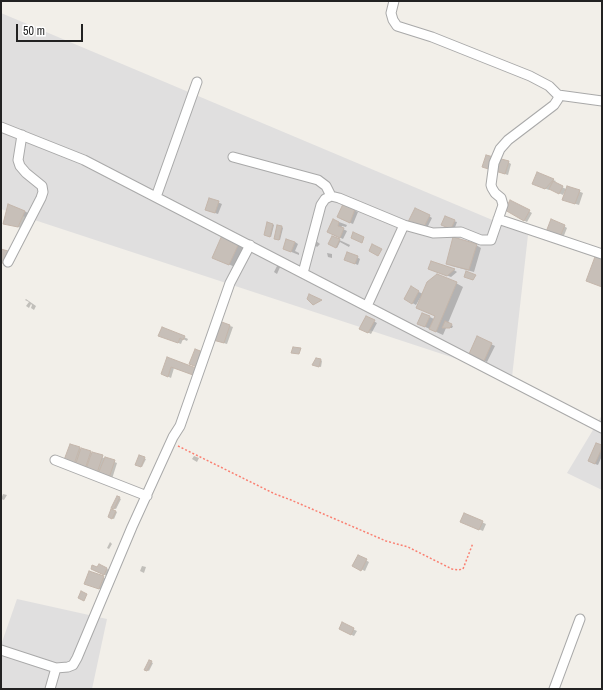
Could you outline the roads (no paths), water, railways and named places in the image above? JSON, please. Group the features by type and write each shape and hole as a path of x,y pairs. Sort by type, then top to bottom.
{"street":[{"path":"394,1 391,13 393,20 398,26 432,37 530,76 549,86 558,95 602,101"},
{"path":"156,197 197,82"},
{"path":"303,273 321,205 325,199 331,196 404,225 433,233 461,232 481,240 491,240 503,204 501,198 491,185 494,163 500,149 508,140 554,105 558,99 558,95"},
{"path":"1,127 84,160 602,428"},
{"path":"8,262 43,192 42,186 20,166 18,160 22,135"},
{"path":"233,157 318,180 326,186 331,196"},
{"path":"498,219 602,254"},
{"path":"367,306 404,225"},
{"path":"1,650 56,668 73,665 132,527 173,437 180,426 230,283 237,266 250,245"},
{"path":"55,460 147,496"},
{"path":"554,689 580,619"},
{"path":"50,689 56,668"}]}
